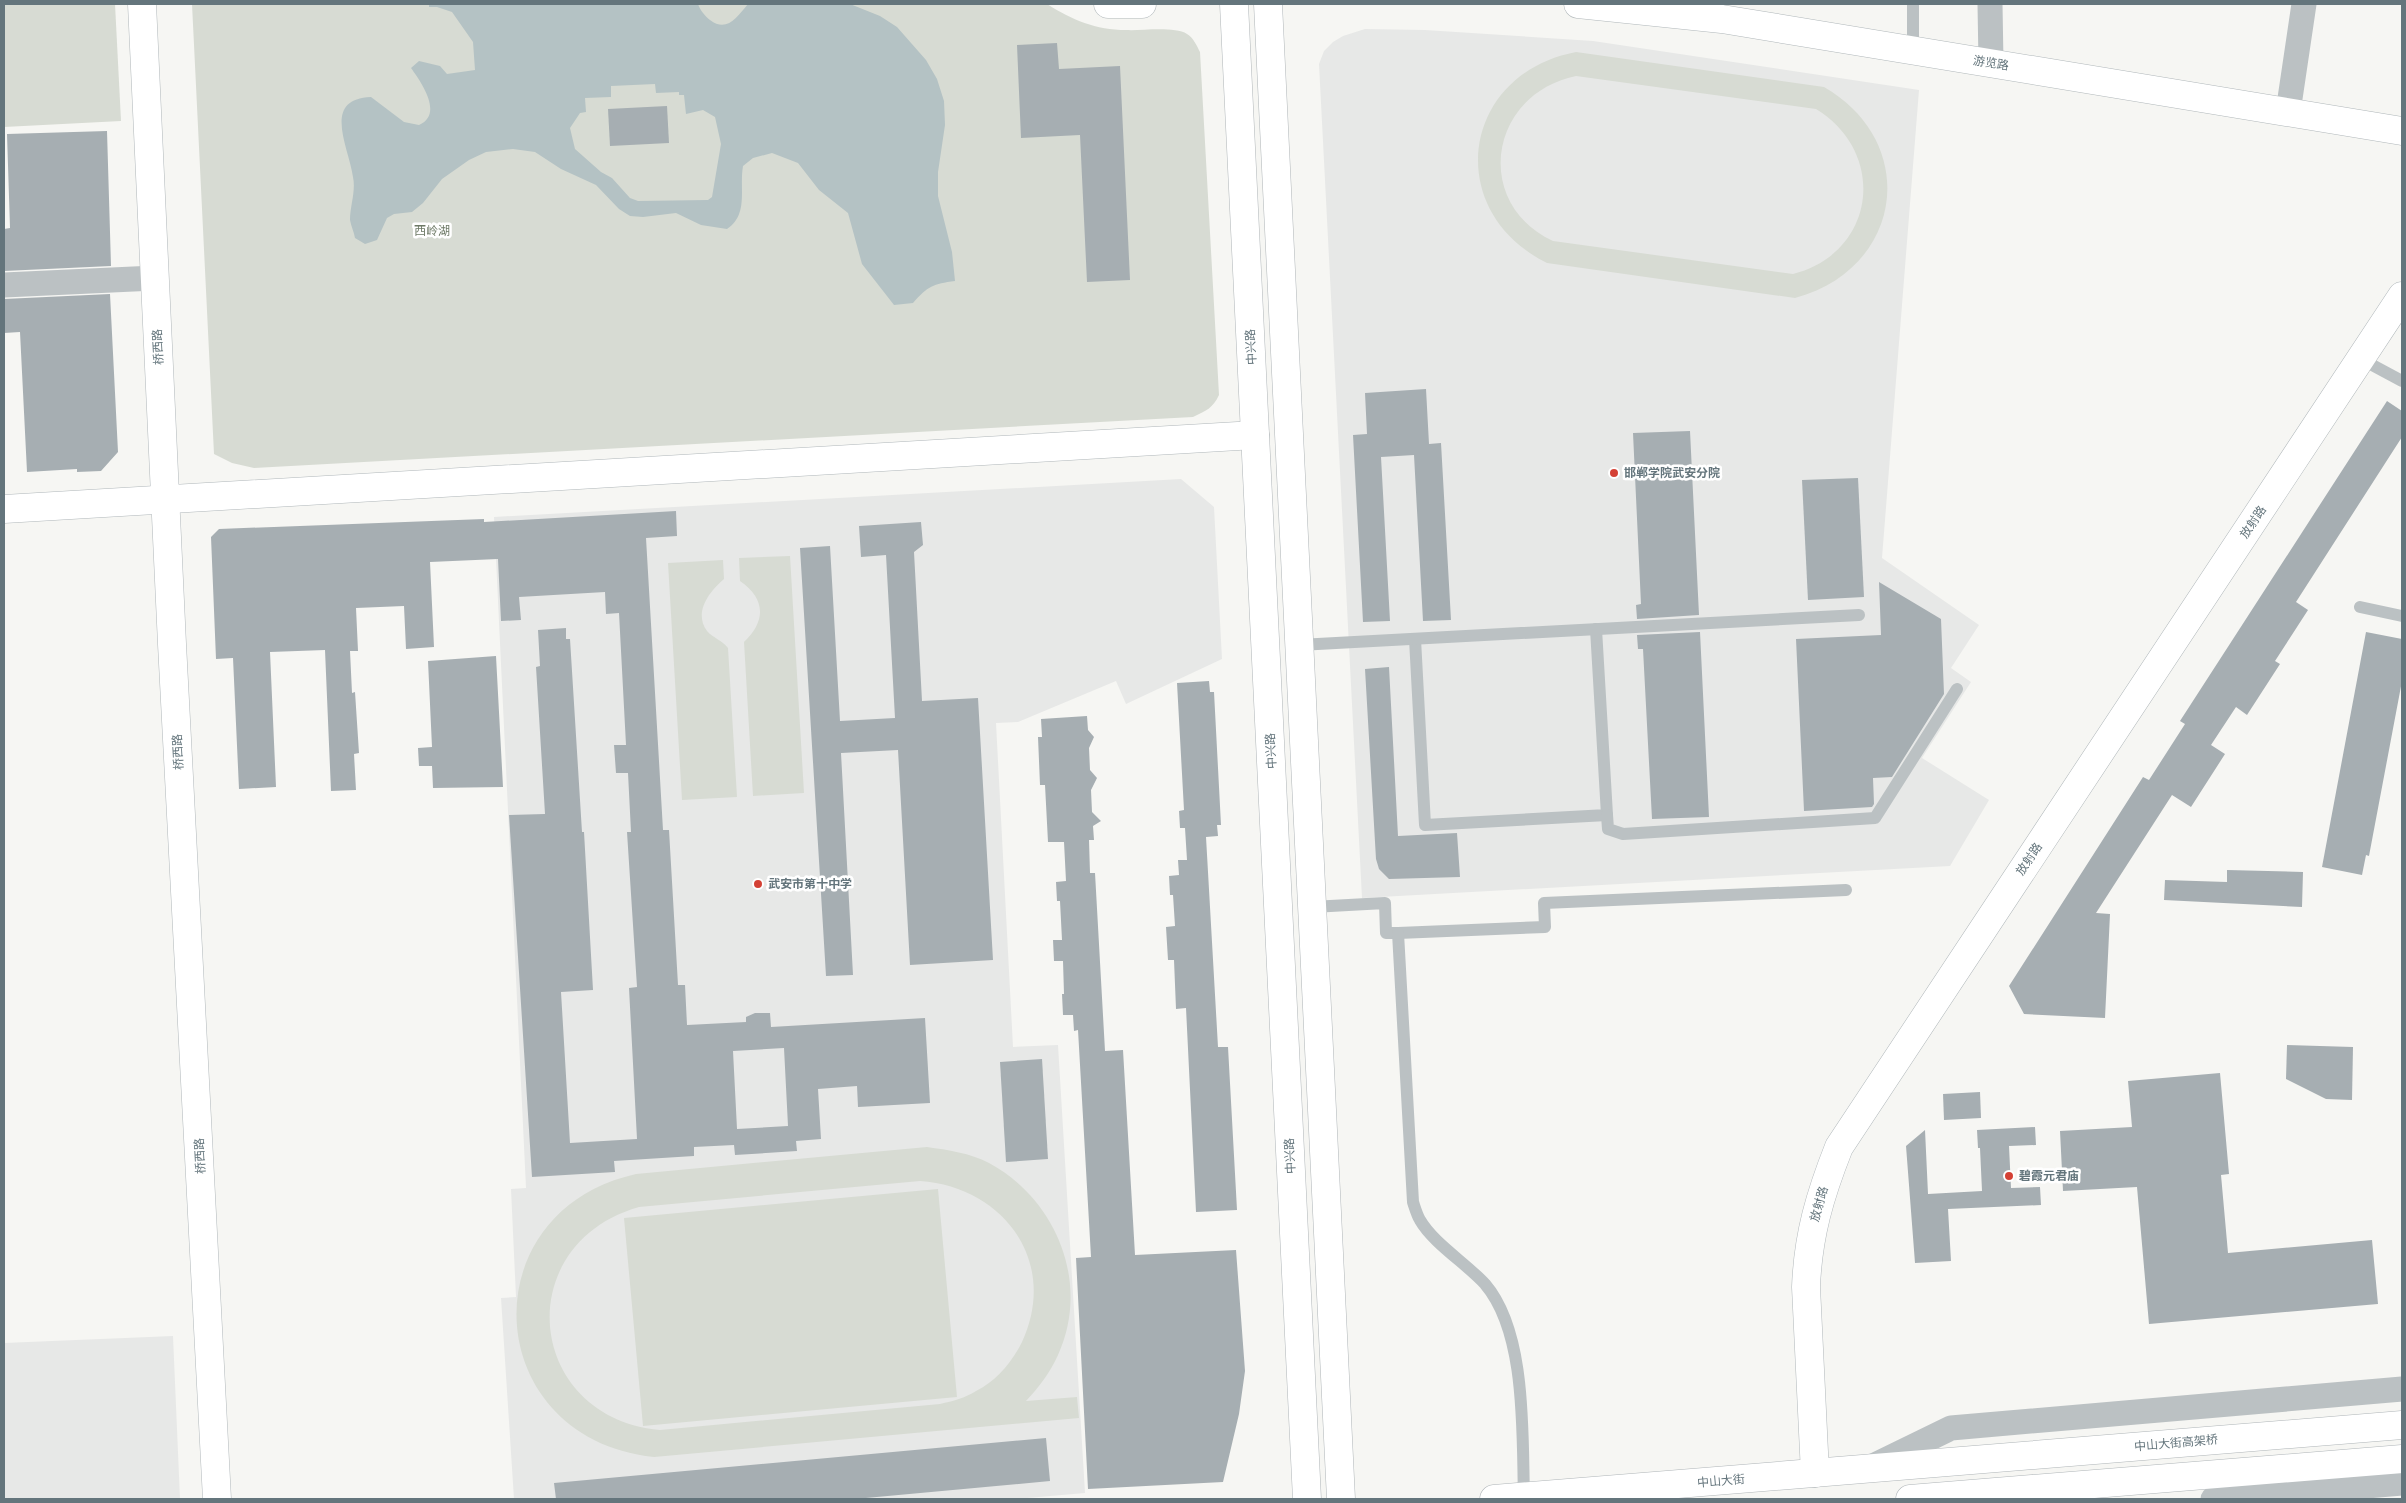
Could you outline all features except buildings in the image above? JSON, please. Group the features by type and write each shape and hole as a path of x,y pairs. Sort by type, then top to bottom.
{"street":[{"name":"桥西路","path":"142,4 165,500 217,1499"},
{"path":"1108,4 1142,4"},
{"name":"中兴路","path":"1234,4 1307,1499"},
{"path":"1268,4 1340,1499"},
{"name":"游览路","path":"1578,4 1722,19 2402,131"},
{"path":"1990,4 1991,63"},
{"path":"2288,112 2304,4"},
{"path":"4,285 155,278"},
{"name":"放射路","path":"1815,1473 1806,1286 1807,1256 1813,1220 1823,1186 1839,1147 2402,296"},
{"path":"4,509 1255,435"},
{"path":"1868,1469 1951,1428 2402,1389"},
{"name":"中山大街高架桥","path":"1949,1462 2402,1425"},
{"path":"1910,1499 2402,1459"},
{"name":"中山大街","path":"1494,1499 1949,1462"},
{"path":"2213,1499 2402,1483"}],"lane":[{"path":"1913,4 1913,50"},
{"path":"2360,359 2402,381"},
{"path":"2360,607 2402,616"},
{"path":"1299,646 1859,615"},
{"path":"1596,629 1608,829 1623,834 1875,818 1957,689"},
{"path":"1415,639 1425,825 1607,815"},
{"path":"1312,907 1385,903 1386,934 1545,927 1544,903 1846,890"},
{"path":"1398,933 1413,1202 1420,1221 1484,1284 1501,1307 1516,1362 1521,1406 1524,1497"}],"shaded area":[{"path":"429,4 698,4 701,11 708,18 716,24 722,25 731,22 748,4 850,4 880,16 897,27 926,60 937,79 944,101 945,125 938,172 938,196 952,252 955,281 931,287 913,303 894,305 862,264 848,213 819,190 798,163 772,153 753,158 743,166 741,209 734,223 727,229 701,225 676,213 643,217 630,216 619,209 596,185 561,169 535,152 513,149 486,152 469,160 442,179 423,203 412,212 394,214 387,218 377,240 365,244 355,238 350,220 354,182 342,126 342,115 347,106 356,100 371,97 404,122 419,125 426,120 430,113 430,106 425,89 411,68 419,61 440,66 447,74 475,70 473,42 452,12 437,7 429,7","holes":["655,84 656,93 679,92 679,95 684,95 686,114 703,110 715,117 721,144 712,197 708,200 638,201 630,198 612,178 601,172 575,149 570,128 580,113 586,112 585,98 611,97 611,86"]},
{"name":"邯郸学院武安分院","path":"1365,29 1425,30 1593,41 1919,90 1882,558 1979,625 1951,668 1971,682 1922,758 1989,800 1950,866 1362,898 1319,64 1324,51 1333,42 1343,36"},
{"name":"武安市第十中学","path":"1181,479 1214,507 1222,659 1126,704 1116,681 1018,722 996,723 1013,1047 1058,1045 1085,1493 1015,1499 514,1499 501,1298 516,1297 511,1189 526,1188 494,517"},
{"path":"173,1336 180,1499 4,1499 4,1343"}],"green space":[{"path":"4,4 115,4 121,121 4,127"},
{"name":"西岭湖","path":"192,4 1047,4 1066,15 1094,26 1115,30 1166,29 1187,34 1195,42 1200,52 1219,395 1209,409 1193,417 254,468 232,463 214,454"},
{"path":"1576,52 1824,87 1855,111 1876,140 1886,171 1886,203 1877,233 1859,261 1831,283 1795,298 1547,263 1513,240 1491,211 1480,179 1479,146 1489,115 1508,87 1537,65","holes":["1576,76 1816,109 1839,128 1854,150 1862,175 1863,200 1856,224 1842,246 1821,263 1793,274 1553,241 1527,224 1510,202 1502,177 1501,151 1509,126 1524,104 1547,87"]},
{"path":"790,556 804,793 753,796 744,642 756,626 760,610 755,595 740,581 739,558"},
{"path":"723,560 724,579 705,602 702,617 707,631 728,648 737,797 682,800 668,563"},
{"path":"927,1147 967,1154 989,1163 1013,1179 1033,1198 1049,1221 1061,1246 1068,1272 1071,1300 1067,1328 1058,1355 1051,1368 1026,1401 1077,1397 1079,1418 654,1457 597,1441 554,1411 528,1370 517,1323 522,1275 543,1232 581,1196 636,1174","holes":["920,1181 950,1186 977,1197 999,1213 1016,1234 1028,1257 1033,1284 1032,1312 1018,1349 997,1376 968,1396 940,1404 660,1430 615,1418 581,1395 560,1363 550,1328 553,1290 568,1256 597,1227 639,1207"]},
{"path":"938,1189 957,1397 643,1426 624,1218"}],"place":[{"name":"邯郸学院武安分院","path":"1614,473"},
{"name":"武安市第十中学","path":"758,884"},
{"name":"碧霞元君庙","path":"2009,1176"}]}
